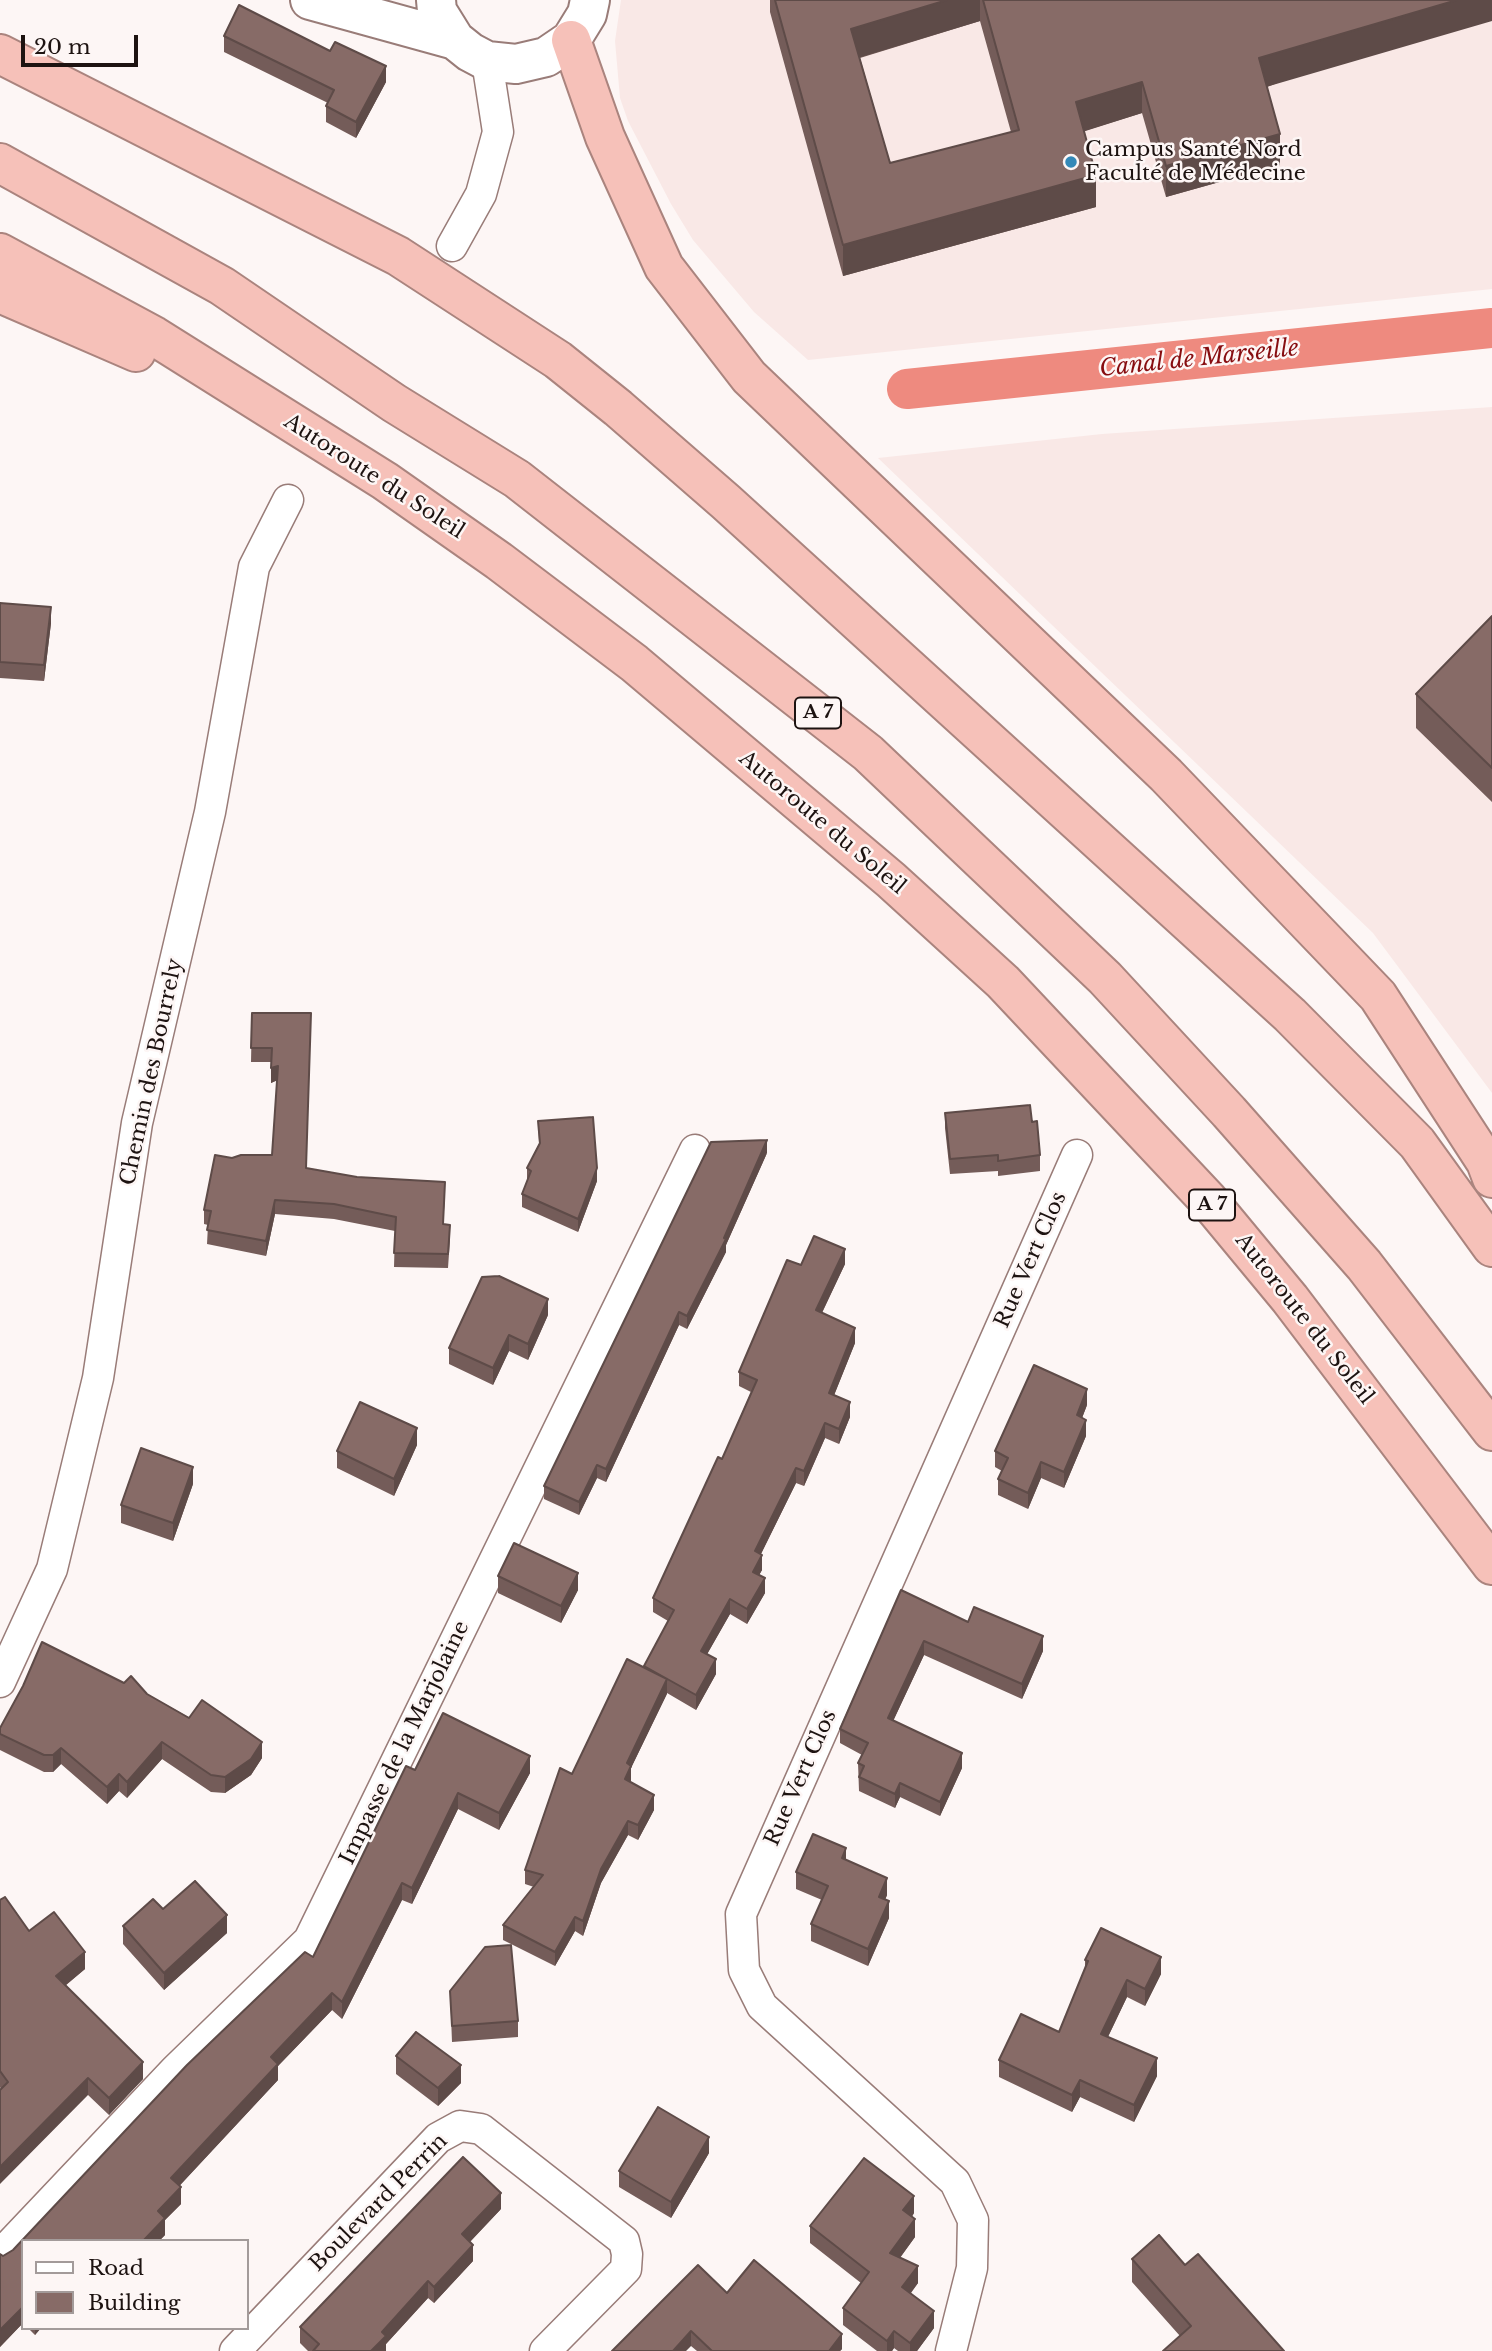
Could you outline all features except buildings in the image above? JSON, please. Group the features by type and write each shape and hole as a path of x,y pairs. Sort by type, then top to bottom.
{"highway":[{"path":"571,40 605,137 664,267 749,377 1166,775 1378,996 1486,1162 1492,1178"},
{"path":"0,54 398,256 558,360 726,502 1290,1015 1417,1143 1492,1247"},
{"name":"A 7","path":"0,163 222,286 394,403 517,479 868,753 1105,978 1229,1112 1364,1265 1492,1431"},
{"name":"Autoroute du Soleil","path":"0,253 154,336 385,481 499,561 634,663 891,880 1003,982 1208,1200 1290,1299 1492,1565"},
{"path":"0,293 280,415"}],"street":[{"path":"310,0 516,64 546,57 571,40 587,14 590,0"},
{"path":"436,0 437,11 471,50 498,132 481,194 452,246"},
{"name":"Chemin des Bourrely","path":"0,1682 55,1556 98,1378 137,1123 210,812 254,567 288,500"},
{"name":"Impasse de la Marjolaine","path":"0,2255 175,2070 309,1940 695,1150"},
{"name":"Rue Vert Clos","path":"951,2351 972,2268 973,2220 955,2182 762,2006 744,1970 741,1914 1077,1155"},
{"name":"Boulevard Perrin","path":"235,2351 438,2138 460,2126 481,2129 624,2241 628,2254 626,2269 545,2351"}],"shaded area":[{"name":"Campus Santé Nord Faculté de Médecine","path":"621,0 1492,0 1492,289 808,360 754,312 693,240 671,204 628,121 620,98 615,41"},
{"path":"1492,407 1492,1093 1373,933 878,458 1102,434"}],"waterway":[{"name":"Canal de Marseille","path":"907,389 1492,328"}],"place":[{"name":"Campus Santé Nord Faculté de Médecine","path":"1071,162"}]}
